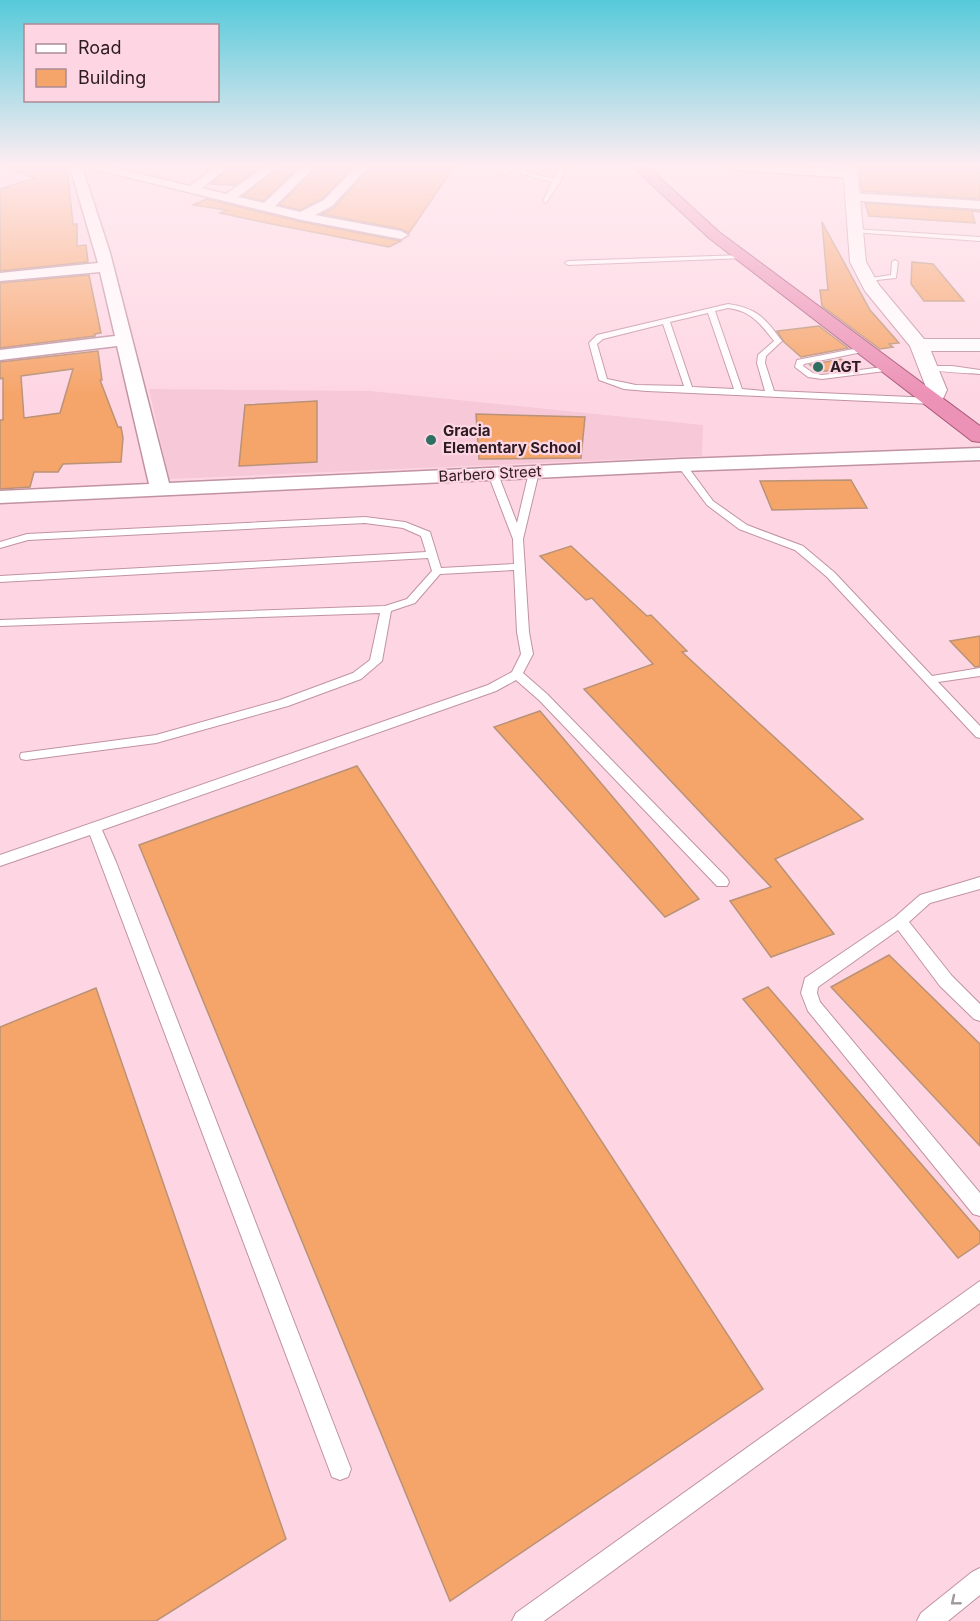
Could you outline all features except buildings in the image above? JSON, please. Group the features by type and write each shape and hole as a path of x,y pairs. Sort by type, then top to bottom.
{"highway":[{"path":"726,243 980,436"}],"street":[{"path":"99,243 160,488"},
{"path":"856,243 858,262 867,279 919,345 937,390 933,401"},
{"path":"39,259 104,260"},
{"path":"0,277 104,260"},
{"path":"0,354 124,340"},
{"path":"919,345 980,345"},
{"name":"Barbero Street","path":"0,496 980,454"}],"lane":[{"path":"568,262 743,257"},
{"path":"867,279 894,277 895,262"},
{"path":"770,393 761,363 762,355 778,341 755,312 728,306 600,337 593,343 603,380 616,386 933,401"},
{"path":"711,310 739,392"},
{"path":"666,321 689,389"},
{"path":"864,349 800,362 799,367 811,375 822,377 890,368"},
{"path":"929,368 980,372"},
{"path":"682,465 710,503 743,527 799,548 831,575 980,734"},
{"path":"0,861 492,688 517,674 527,654 523,632 518,539 534,472"},
{"path":"493,474 518,539"},
{"path":"0,545 27,537 365,520 405,525 426,534 436,571"},
{"path":"0,579 432,555"},
{"path":"0,623 386,609 411,601 436,571 519,567"},
{"path":"26,756 156,739 284,703 357,676 376,661 386,609"},
{"path":"929,680 980,672"},
{"path":"517,674 543,697 722,882"},
{"path":"94,828 109,862 340,1469"},
{"path":"980,883 925,900 900,921 811,983 809,993 814,1006 980,1207"},
{"path":"900,921 946,981 980,1014"},
{"path":"524,1621 980,1291"},
{"path":"929,1621 980,1581"}],"shaded area":[{"name":"Gracia Elementary School","path":"149,389 370,391 703,425 702,456 169,479"}],"place":[{"name":"AGT","path":"818,367"},
{"name":"Gracia Elementary School","path":"431,440"}]}
